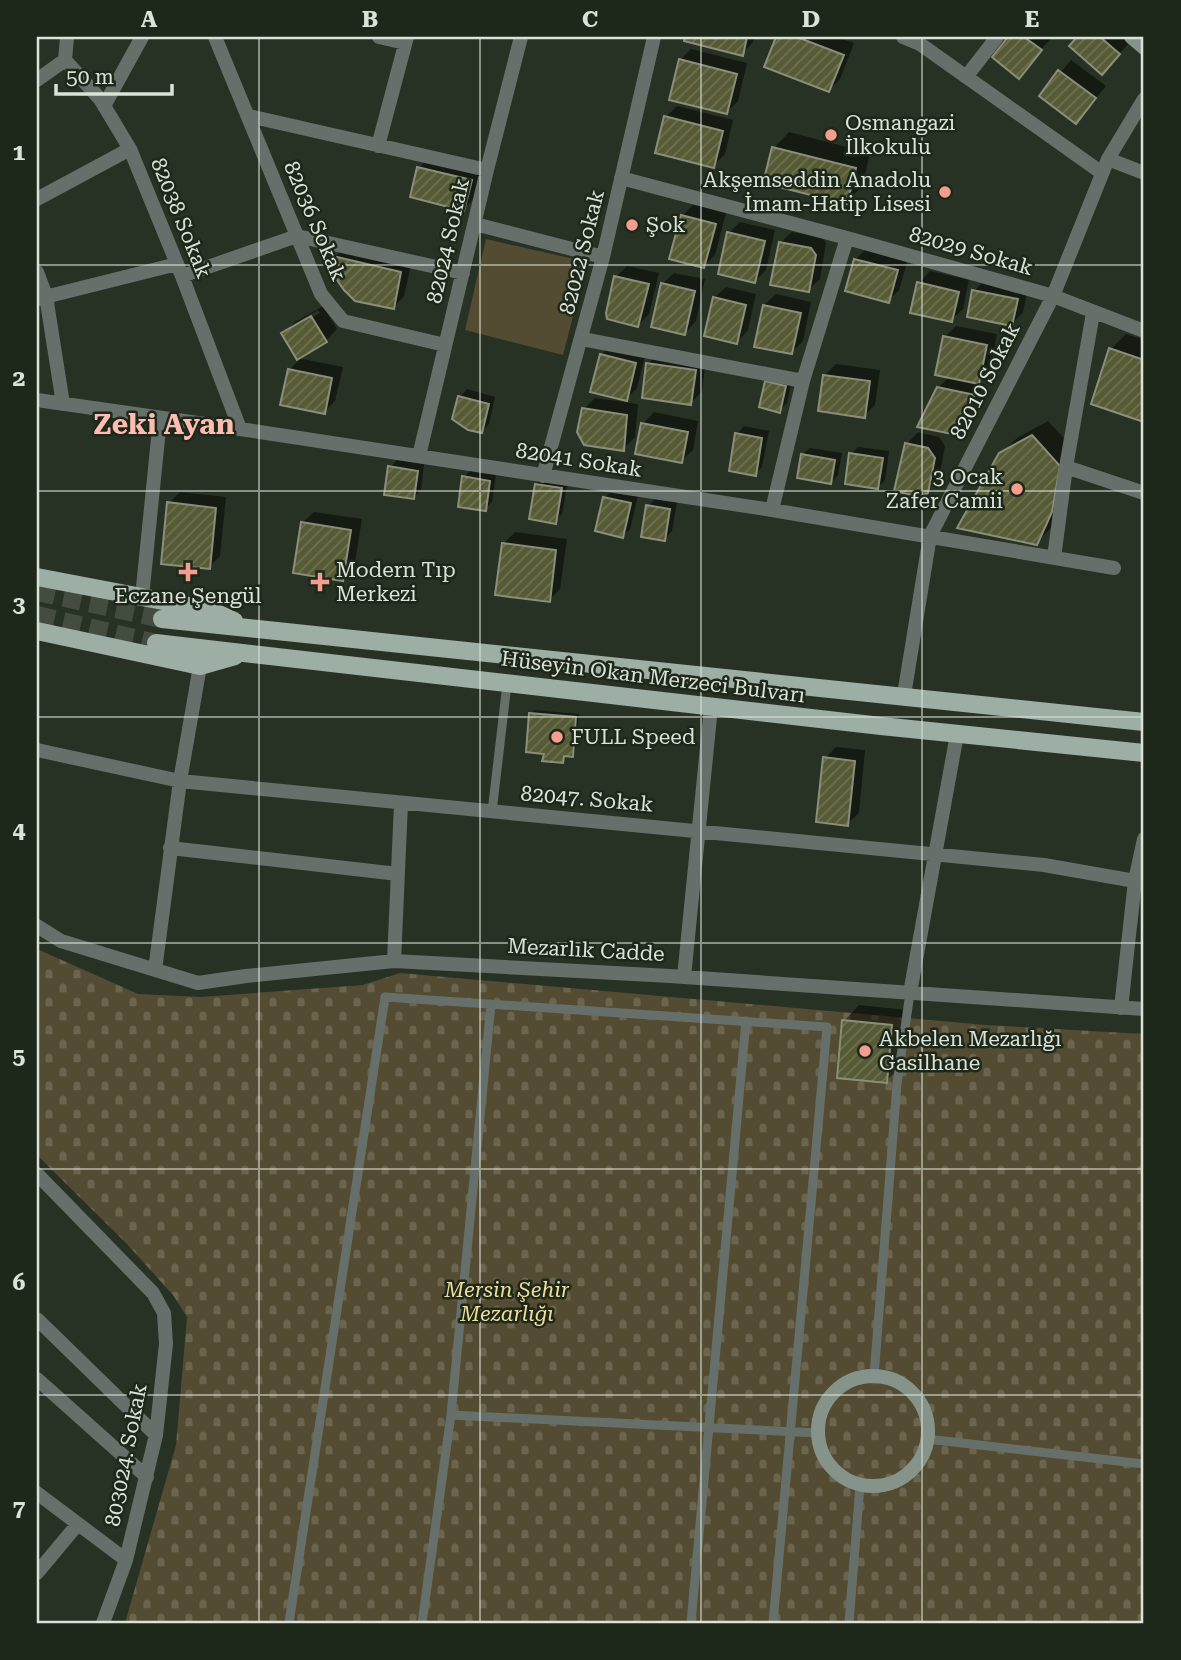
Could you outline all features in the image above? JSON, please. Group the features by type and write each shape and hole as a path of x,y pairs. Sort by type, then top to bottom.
{"main road":[{"path":"37,577 210,610 250,627"},
{"name":"Hüseyin Okan Merzeci Bulvarı","path":"162,619 1144,722"},
{"path":"37,631 200,666 246,653"},
{"name":"Hüseyin Okan Merzeci Bulvarı","path":"156,643 711,707 1144,753"}],"street":[{"path":"37,80 65,60 66,37"},
{"path":"104,106 142,37"},
{"name":"82036 Sokak","path":"215,37 321,295 343,321 445,345"},
{"path":"378,146 406,40 379,37"},
{"name":"82024 Sokak","path":"419,456 521,37"},
{"name":"82022 Sokak","path":"543,475 603,257 654,37"},
{"path":"903,37 920,44 1105,166 1144,173"},
{"path":"966,76 997,37"},
{"path":"1131,37 1144,48"},
{"name":"82038 Sokak","path":"65,60 104,106 130,149 180,270 240,429"},
{"name":"82010 Sokak","path":"904,695 930,536 1053,296 1105,166 1144,99"},
{"path":"248,116 487,170"},
{"path":"37,199 130,149"},
{"name":"82029 Sokak","path":"621,178 1053,296 1144,331"},
{"path":"475,224 603,257"},
{"path":"41,298 180,270 297,236 463,273"},
{"path":"772,510 803,381 847,238"},
{"path":"37,272 63,404"},
{"path":"1054,558 1066,467 1093,313"},
{"path":"582,339 803,381"},
{"name":"82041 Sokak","path":"37,401 772,510 1114,568"},
{"path":"142,597 160,419"},
{"path":"1066,467 1144,493"},
{"path":"155,970 170,848 200,666"},
{"path":"684,976 711,707"},
{"path":"910,992 957,734"},
{"name":"82047. Sokak","path":"37,750 180,781 1044,865 1135,881"},
{"path":"394,961 401,804"},
{"path":"1121,1007 1135,881 1144,839"},
{"path":"170,848 398,874"},
{"name":"Mezarlık Cadde","path":"37,926 61,941 198,983 394,961 684,976 1144,1009"},
{"name":"803024. Sokak","path":"40,1183 153,1293 164,1313 166,1344 156,1435 126,1560 103,1623"},
{"path":"37,1320 156,1435"},
{"path":"874,1376 892,1380 908,1389 920,1403 927,1420 927,1439 922,1457 911,1471 895,1482 877,1486 860,1485 843,1478 830,1466 821,1450 817,1433 820,1415 828,1399 841,1386 856,1378 874,1376"},
{"path":"37,1379 147,1477"},
{"path":"37,1493 126,1560"},
{"path":"37,1573 77,1525"}],"lane":[{"path":"492,812 507,684"},
{"path":"874,1376 897,1084 910,992"},
{"path":"289,1623 385,997 827,1027 773,1623"},
{"path":"422,1623 451,1415 491,1004"},
{"path":"691,1623 746,1021"},
{"path":"451,1415 817,1433"},
{"path":"927,1439 1144,1464"},
{"path":"849,1623 860,1485"}],"green space":[{"path":"486,239 587,262 563,355 465,330"},
{"name":"Mersin Şehir Mezarlığı","path":"37,949 138,994 201,997 363,985 400,973 986,1025 1144,1034 1144,1623 125,1623 176,1445 187,1317 173,1295 126,1243 37,1155"}],"building":[{"path":"685,37 747,37 743,56 684,41"},
{"path":"776,37 797,37 844,55 829,92 764,67"},
{"path":"1008,37 1024,37 1042,50 1019,79 992,57"},
{"path":"1077,37 1100,37 1120,54 1102,75 1069,46"},
{"path":"679,59 737,74 727,114 669,100"},
{"path":"1058,70 1096,98 1076,124 1039,96"},
{"path":"664,116 723,131 714,168 655,153"},
{"path":"772,147 856,168 847,204 763,183"},
{"path":"417,167 472,180 464,211 410,197"},
{"path":"681,215 716,224 704,268 669,259"},
{"path":"727,232 765,241 755,283 718,274"},
{"path":"779,242 811,248 816,255 809,292 770,285"},
{"path":"337,257 401,272 394,309 355,301 337,280 330,260"},
{"path":"854,259 898,270 889,303 845,291"},
{"path":"614,276 649,284 638,327 607,319"},
{"path":"917,282 959,292 952,322 910,313"},
{"path":"661,283 695,291 685,335 651,327"},
{"path":"972,290 1018,299 1012,326 967,317"},
{"path":"713,297 746,305 737,344 704,336"},
{"path":"763,305 801,313 792,354 754,347"},
{"path":"311,316 327,342 297,360 281,333"},
{"path":"943,336 987,345 979,384 935,375"},
{"path":"1109,348 1144,360 1144,422 1091,404"},
{"path":"600,354 636,363 627,401 590,392"},
{"path":"646,363 696,370 691,405 642,398"},
{"path":"288,369 332,378 325,414 280,405"},
{"path":"823,375 870,381 865,418 818,411"},
{"path":"765,381 786,386 780,413 759,407"},
{"path":"937,387 975,395 952,434 917,427"},
{"path":"458,396 489,404 482,433 468,430 452,419"},
{"path":"582,408 627,415 624,451 584,445 577,432"},
{"path":"641,423 688,432 682,463 635,454"},
{"path":"735,433 762,438 756,476 729,471"},
{"name":"3 Ocak Zafer Camii","path":"1032,435 1060,466 1052,512 1037,545 957,528 999,453"},
{"path":"905,443 928,448 935,458 928,493 920,497 894,491"},
{"path":"849,453 883,458 878,489 845,484"},
{"path":"801,454 835,460 831,484 797,478"},
{"path":"388,466 418,471 414,499 384,495"},
{"path":"462,476 490,481 486,511 458,507"},
{"path":"535,484 562,488 556,524 529,519"},
{"path":"603,497 631,503 623,538 595,531"},
{"path":"167,502 216,508 210,569 161,564"},
{"path":"646,505 670,509 665,541 641,537"},
{"path":"301,522 351,530 343,581 293,573"},
{"path":"502,543 556,550 550,602 495,595"},
{"path":"529,713 576,717 573,757 564,756 563,763 542,761 544,754 526,752"},
{"path":"823,757 855,761 848,826 816,822"},
{"name":"Akbelen Mezarlığı Gasilhane","path":"842,1020 892,1025 887,1083 837,1078"}],"tunnel":[{"path":"37,592 162,619"},
{"path":"37,615 156,643"}],"place":[{"name":"Osmangazi İlkokulu","path":"831,135"},
{"name":"Akşemseddin Anadolu İmam-Hatip Lisesi","path":"945,192"},
{"name":"Şok","path":"632,225"},
{"name":"3 Ocak Zafer Camii","path":"1017,489"},
{"name":"Eczane Şengül","path":"188,572"},
{"name":"Modern Tıp Merkezi","path":"320,582"},
{"name":"FULL Speed","path":"557,737"},
{"name":"Akbelen Mezarlığı Gasilhane","path":"865,1051"}],"district":[{"name":"Zeki Ayan","path":"164,424"}]}
